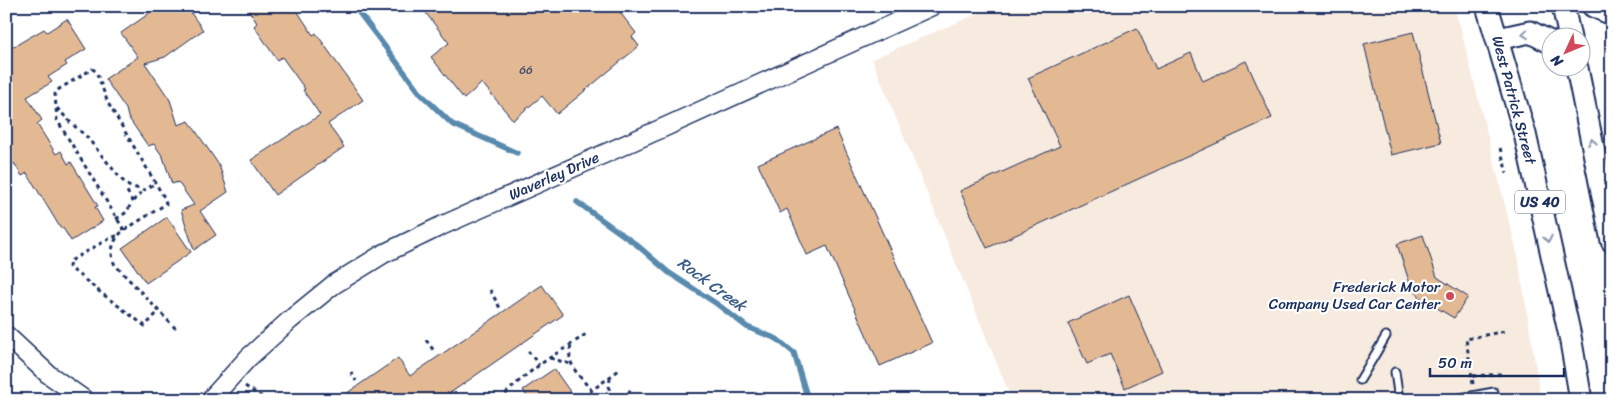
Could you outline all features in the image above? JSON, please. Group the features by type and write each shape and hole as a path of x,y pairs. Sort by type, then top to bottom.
{"main road":[{"name":"West Patrick Street","path":"1487,6 1525,134 1570,336 1581,400"},
{"path":"1563,6 1568,28"},
{"path":"1592,6 1612,14"},
{"path":"1498,40 1530,32 1540,37"},
{"path":"1572,78 1584,99"},
{"path":"1579,78 1612,241"}],"street":[{"name":"Waverley Drive","path":"210,400 248,358 290,320 333,285 383,254 441,226 932,6"},
{"path":"6,335 48,374 85,400"}],"lane":[{"path":"1360,380 1386,336"},
{"path":"1395,372 1400,400"},
{"path":"1450,400 1494,392"}],"path":[{"path":"124,230 56,120 56,90 92,69 96,71 108,103 166,199 166,204 124,230 118,236 114,242 112,252 115,265 177,330"},
{"path":"56,107 86,136 121,179 130,186 144,190"},
{"path":"1500,148 1507,172"},
{"path":"116,219 127,212 132,202 144,190 156,183"},
{"path":"130,186 127,191 132,202"},
{"path":"118,236 113,236 101,245 70,261 70,266 100,292 145,326 159,311"},
{"path":"490,290 500,308"},
{"path":"1471,396 1473,376 1466,339 1505,331"},
{"path":"500,400 539,365 572,345 587,333"},
{"path":"426,340 434,351"},
{"path":"570,364 572,345"},
{"path":"528,351 539,365"},
{"path":"550,358 570,364 592,391"},
{"path":"583,397 618,370"},
{"path":"351,372 356,381"},
{"path":"1473,376 1502,374"},
{"path":"610,378 608,384 612,400"},
{"path":"245,386 267,400"},
{"path":"624,400 632,387"}],"shaded area":[{"path":"996,6 1453,6 1460,26 1518,257 1541,400 1012,400 872,59"}],"building":[{"path":"159,6 186,6 203,30 165,57 145,63 170,100 178,125 189,121 219,165 228,192 200,211 216,235 194,250 181,210 194,205 178,182 172,184 163,157 154,144 148,146 105,79 138,57 121,33 147,15 152,9"},
{"path":"246,6 294,6 313,35 316,33 363,100 328,124 344,147 275,195 251,160 320,115 303,90 305,89 282,57 277,60 254,26 257,23"},
{"path":"433,6 615,6 636,33 632,37 639,46 557,114 542,96 513,120 482,83 464,99 431,57 449,43 425,12"},
{"path":"67,19 86,49 65,62 67,65 48,77 52,82 27,97 42,120 37,124 56,154 61,151 68,164 71,162 98,206 95,207 103,221 71,241 63,228 61,229 27,173 22,176 6,154 6,51 44,29 47,32"},
{"path":"1137,28 1156,69 1191,53 1203,81 1246,61 1272,118 987,248 960,191 1060,146 1028,78"},
{"path":"1413,32 1441,143 1391,155 1364,44"},
{"path":"836,129 932,343 880,366 827,246 807,255 787,209 780,213 758,164"},
{"path":"167,217 191,252 146,283 122,248"},
{"path":"1423,235 1437,277 1468,297 1454,318 1422,299 1411,287 1397,244"},
{"path":"542,285 563,315 440,400 337,400 398,358 410,376"},
{"path":"1129,295 1162,371 1125,388 1110,354 1087,364 1068,323"},
{"path":"554,369 576,400 529,400 523,390"}],"waterway":[{"name":"Rock Creek","path":"354,6 421,94 452,124 517,153"},
{"name":"Rock Creek","path":"577,202 637,245 668,272 717,304 747,327 777,339 794,353 808,400"}],"place":[{"name":"Frederick Motor Company Used Car Center","path":"1450,296"}]}
